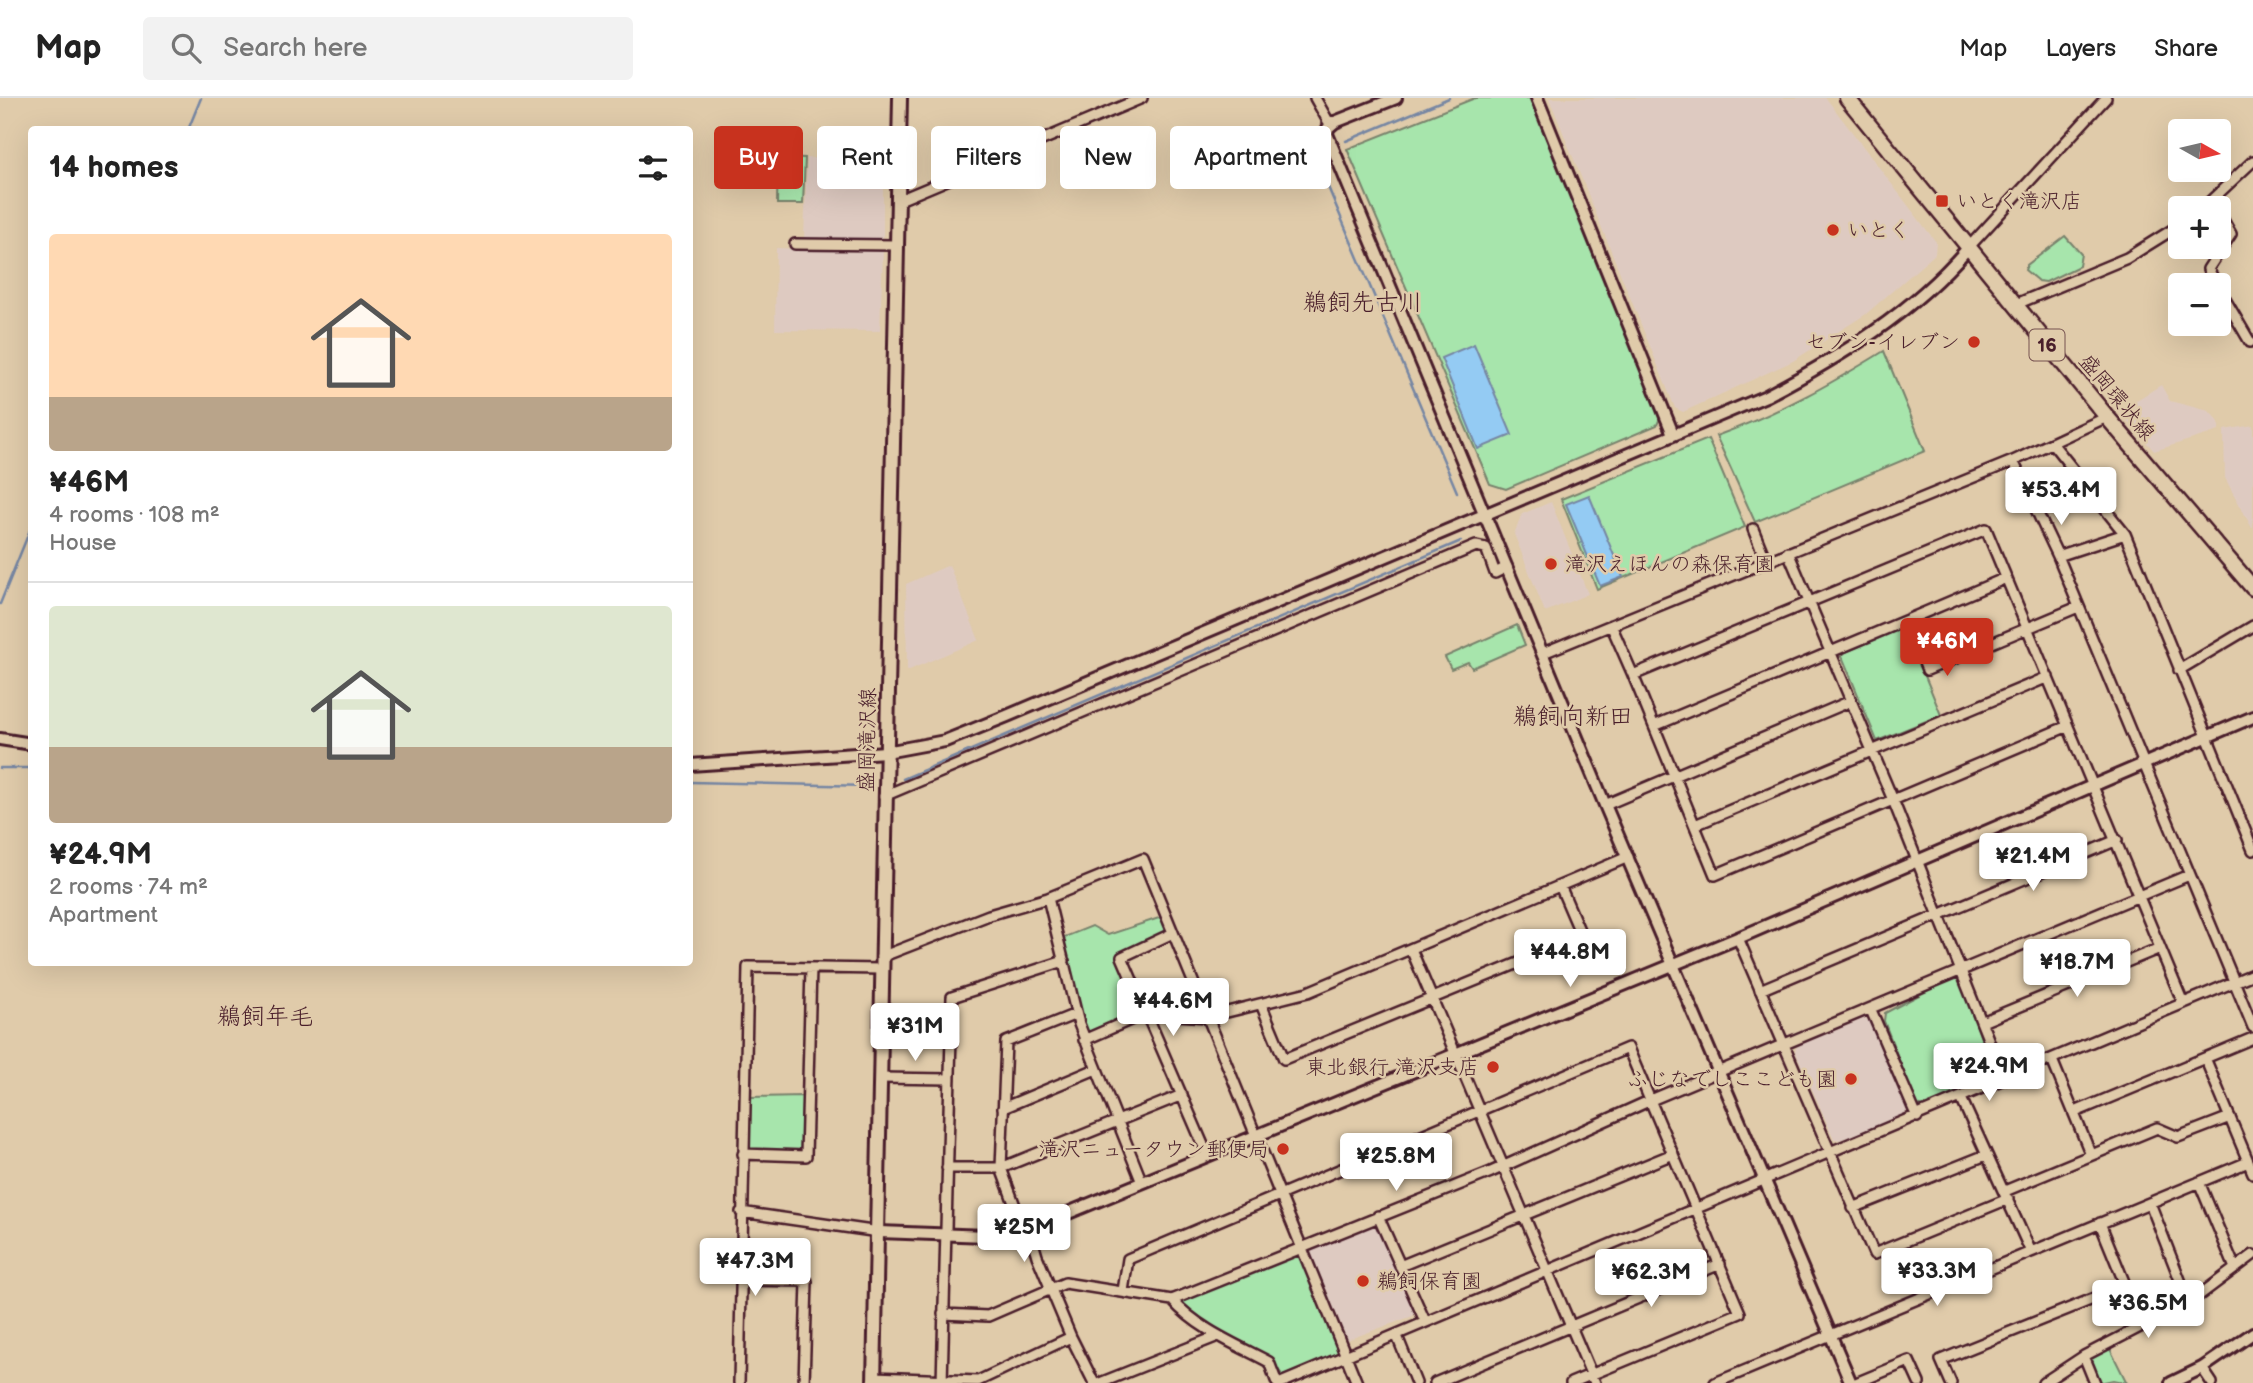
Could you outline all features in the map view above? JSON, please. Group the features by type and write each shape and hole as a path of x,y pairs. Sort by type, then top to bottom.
{"main road":[{"name":"盛岡滝沢線","path":"874,1380 900,98"},
{"name":"盛岡環状線","path":"1853,101 2014,305 2253,588"}],"street":[{"path":"897,201 1142,98"},
{"path":"1315,98 1328,121 1335,122"},
{"path":"1396,98 1335,122 1328,128 1327,134 1605,805 1831,1335 1854,1383 1909,1361 1919,1383"},
{"path":"1537,98 1673,434"},
{"path":"693,765 886,752 945,741 1766,396 1845,351 1934,286 2106,98"},
{"path":"2225,196 2253,161"},
{"path":"2014,305 2127,258 2168,232"},
{"path":"795,244 895,245"},
{"path":"2231,310 2249,342"},
{"path":"1544,653 2013,461 2107,418"},
{"path":"2052,443 2124,534 2253,850"},
{"path":"2013,461 2058,556 2253,1027"},
{"path":"1753,529 1766,561"},
{"path":"1633,675 1986,529 2118,840 2183,1003"},
{"path":"2058,556 2124,534"},
{"path":"884,796 1476,546 1486,548 1495,573 1507,568"},
{"path":"1788,552 1873,751 2004,1079"},
{"path":"1654,726 2006,578"},
{"path":"1907,620 1927,670 2027,626 2078,607"},
{"path":"1611,625 1715,875 2068,726"},
{"path":"2179,670 2253,626"},
{"path":"1695,825 2048,677"},
{"path":"1605,805 1851,701"},
{"path":"741,1212 879,1232 945,1236 987,1236 1029,1229 1141,1180 1457,1055 1673,962 1738,938 2253,717"},
{"path":"0,739 28,743"},
{"path":"1760,990 1938,918 2118,840"},
{"path":"1084,1040 1146,1013 1207,1017 1308,992 1561,888 1628,857"},
{"path":"739,1383 748,967 811,968 881,963 989,915 1048,898 1143,859 1171,934 1258,1135 1357,1383"},
{"path":"943,1314 988,1316 1065,1283 1172,1300 1502,1166 1651,1100 2189,875"},
{"path":"1261,1004 1284,1059 1582,937 1561,888"},
{"path":"1048,898 1084,1040 1141,1180"},
{"path":"1171,934 1122,957 1208,1154"},
{"path":"1738,938 1874,1254 2091,1155 2157,1128 2178,1137 2230,1117"},
{"path":"1982,1022 2160,948"},
{"path":"1411,949 1594,1379"},
{"path":"942,1382 952,997 1064,961"},
{"path":"743,1154 806,1156 811,968"},
{"path":"1172,1300 1183,1313 1218,1336 1269,1362 1279,1383 1764,1182 2253,974"},
{"path":"1871,1010 1917,1117"},
{"path":"1076,1014 1006,1042 1001,1168 1017,1214 1029,1229 1037,1256 1071,1337 1094,1383"},
{"path":"2075,1112 2253,1038"},
{"path":"1123,1291 1128,1259 1628,1048 1740,1313 1594,1379 1571,1383"},
{"path":"2205,1058 2253,1173"},
{"path":"2052,1060 2091,1155"},
{"path":"1003,1108 1096,1069"},
{"path":"880,1078 950,1079"},
{"path":"947,1168 1001,1168 1182,1095"},
{"path":"1961,1098 2031,1252"},
{"path":"1400,1266 1673,1154"},
{"path":"1853,1208 1986,1155"},
{"path":"1716,1383 2248,1162"},
{"path":"2199,1182 2235,1268"},
{"path":"2150,1203 2189,1303"},
{"path":"1378,1216 1425,1321"},
{"path":"2100,1223 2142,1326"},
{"path":"2043,1383 2084,1356 2189,1303 2253,1255"},
{"path":"1435,1383 1720,1264"},
{"path":"740,1280 807,1281 804,1383"},
{"path":"1951,1383 1941,1360 2125,1286"},
{"path":"2171,1383 2202,1368 2253,1333"},
{"path":"1100,1383 1218,1336"},
{"path":"1397,1336 1416,1383"},
{"path":"874,1380 942,1382 991,1379 1071,1337"},
{"path":"2084,1356 2095,1383"},
{"path":"2202,1368 2212,1383"},
{"path":"1740,1373 1744,1383"}],"shaded area":[{"path":"1549,98 1826,98 1936,242 1935,254 1866,314 1793,361 1683,412 1675,408"},
{"path":"807,158 817,158 817,189 883,189 883,240 804,238"},
{"path":"776,248 883,251 880,331 775,330"},
{"path":"2161,385 2170,401 2209,411 2219,422 2219,431 2154,451 2119,411"},
{"path":"2253,425 2252,528 2225,478 2224,430"},
{"name":"滝沢えほんの森保育園","path":"1551,502 1588,594 1545,612 1514,534 1522,514"},
{"path":"949,565 979,640 907,671 906,584"},
{"name":"ふじなでしここども園","path":"1865,1018 1869,1020 1908,1107 1906,1114 1840,1140 1834,1139 1795,1051 1797,1046"},
{"name":"鵜飼保育園","path":"1378,1222 1417,1309 1413,1316 1347,1340 1311,1253 1312,1248"}],"green space":[{"path":"1475,98 1530,98 1660,418 1657,425 1506,489 1490,484 1347,149"},
{"path":"805,158 803,204 777,204 777,189 803,189"},
{"path":"2065,236 2081,254 2079,266 2046,282 2038,281 2025,270 2027,265"},
{"path":"1884,351 1925,451 1755,522 1716,436 1802,398"},
{"path":"1708,439 1745,527 1597,589 1561,499"},
{"path":"1517,625 1525,645 1472,668 1468,662 1451,669 1445,657"},
{"path":"1905,627 1941,715 1877,741 1841,654"},
{"path":"1162,917 1168,933 1119,956 1143,1012 1085,1037 1062,938 1092,926 1108,935"},
{"path":"1951,978 1960,978 1993,1073 1988,1079 1925,1108 1916,1104 1884,1021 1885,1013"},
{"path":"803,1096 803,1148 798,1152 748,1151 751,1097"},
{"path":"1302,1255 1341,1353 1283,1376 1260,1354 1204,1323 1180,1302 1291,1256"},
{"path":"2109,1347 2127,1383 2113,1380 2099,1383 2089,1357"}],"water":[{"path":"1474,344 1512,435 1478,449 1441,358"},
{"path":"1589,495 1623,577 1600,586 1566,504"}],"waterway":[{"path":"190,126 201,98"},
{"path":"1346,141 1449,98"},
{"path":"1329,189 1457,492"},
{"path":"0,604 28,535"},
{"path":"903,779 1461,541"},
{"path":"0,768 28,768"},
{"path":"693,782 870,786"}],"place":[{"name":"いとく滝沢店","path":"1942,201"},
{"name":"いとく","path":"1833,230"},
{"name":"セブン-イレブン","path":"1974,342"},
{"name":"滝沢えほんの森保育園","path":"1551,564"},
{"name":"東北銀行 滝沢支店","path":"1493,1067"},
{"name":"ふじなでしここども園","path":"1851,1079"},
{"name":"滝沢ニュータウン郵便局","path":"1283,1149"},
{"name":"鵜飼保育園","path":"1363,1281"}],"district":[{"name":"鵜飼先古川","path":"1363,302"},
{"name":"鵜飼向新田","path":"1573,716"},
{"name":"鵜飼年毛","path":"265,1016"}]}
